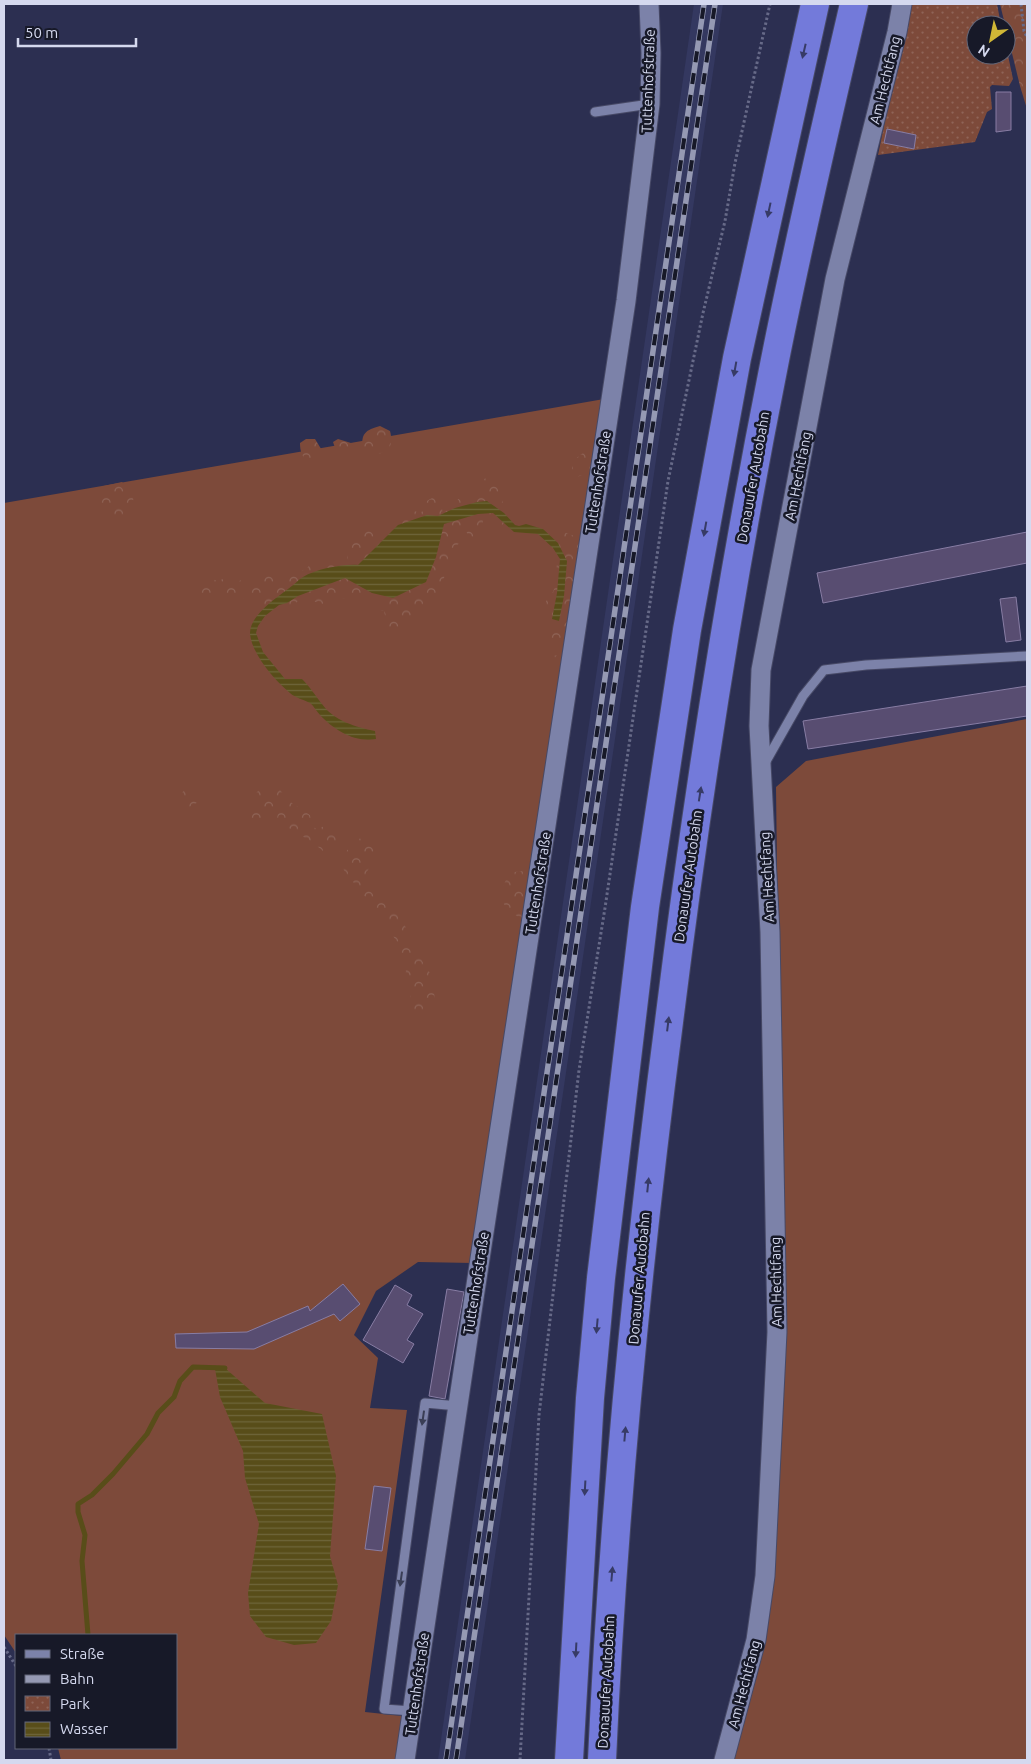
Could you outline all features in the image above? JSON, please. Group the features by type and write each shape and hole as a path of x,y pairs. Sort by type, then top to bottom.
{"highway":[{"path":"569,1760 590,1398 601,1278 646,907 687,630 737,358 815,4"},
{"name":"Donauufer Autobahn","path":"602,1760 608,1623 647,1195 684,904 724,639 773,369 854,4"}],"street":[{"name":"Tuttenhofstraße","path":"405,1760 626,301 650,104 651,53 649,4"},
{"name":"Am Hechtfang","path":"724,1760 756,1640 765,1576 777,1332 770,932 759,726 761,670 835,279 897,32 902,4"}],"lane":[{"path":"595,112 650,104"},
{"path":"761,769 803,696 824,670 866,665 1027,656"},
{"path":"412,1712 384,1709 425,1402 458,1406"}],"path":[{"path":"520,1760 539,1415 579,1070 605,908 668,481 703,313 726,221 735,163 770,4"},
{"path":"1021,4 1024,31 1027,37"},
{"path":"4,1647 15,1664"}],"shaded area":[{"path":"694,4 723,4 465,1760 438,1760"}],"green space":[{"path":"909,4 997,4 999,15 966,15 966,65 1010,65 1013,79 1009,86 992,85 990,87 992,109 987,112 975,142 878,155"},
{"path":"1000,4 1027,4 1027,109 1015,65 1016,15 1003,15"},
{"path":"604,399 473,1263 418,1262 376,1291 354,1335 378,1358 370,1408 407,1410 365,1712 403,1716 396,1760 61,1760 58,1749 178,1749 178,1634 15,1634 15,1652 4,1635 4,503"},
{"path":"380,426 390,431 391,444 388,449 380,453 363,450 362,440 365,433"},
{"path":"306,439 315,439 326,457 320,462 308,463 303,456 300,443"},
{"path":"338,439 351,443 354,449 350,456 338,456 333,442"},
{"path":"588,451 594,453 594,465 577,477 572,469 574,462 580,455"},
{"path":"489,476 493,477 496,481 509,516 501,526 482,514 484,531 478,537 469,537 465,529 461,542 453,548 441,591 429,603 421,605 419,614 409,616 405,628 388,629 384,611 373,608 374,601 366,592 368,587 388,600 426,582 434,561 367,585 363,596 355,593 350,599 335,599 330,605 300,599 289,610 275,608 268,602 264,609 250,604 248,601 255,581 263,568 273,569 288,578 307,568 312,562 316,565 335,561 341,565 346,564 348,563 347,551 364,532 382,526 388,528 405,512 414,511 420,513 424,510 423,503 441,493 446,495 448,499 442,510 443,512 455,508 458,499 470,502 472,494 477,487"},
{"path":"122,482 133,494 132,509 124,520 106,513 101,500 104,486"},
{"path":"559,530 574,536 582,545 568,637 555,658 550,631 552,624 545,612 546,601 555,587 557,562 552,562 548,548 552,538"},
{"path":"210,578 217,581 223,579 230,584 242,580 247,591 245,598 232,600 220,595 215,599 203,599 198,595 199,587"},
{"path":"1027,719 1027,1760 729,1760 754,1672 781,1200 776,787 806,761"},
{"path":"267,786 277,786 284,795 283,804 289,801 310,815 313,827 317,829 327,825 339,829 339,838 335,848 343,855 356,840 363,838 376,840 379,853 366,873 411,935 425,967 431,974 435,988 433,1012 415,1012 397,942 379,914 345,872 339,860 328,855 312,842 277,821 278,809 282,805 271,809 258,824 244,817 246,811 253,804 254,795 260,789"},
{"path":"188,787 195,787 200,801 188,808 179,807 177,801"},
{"path":"530,872 525,920 510,912 503,901 502,895 505,881 510,873"}],"water":[{"path":"487,501 504,513 515,525 526,524 543,529 558,543 567,561 564,596 559,621 552,619 557,593 560,559 553,548 538,534 514,532 493,513 478,514 444,524 436,557 426,582 393,598 372,593 345,578 279,605 265,616 258,626 256,633 263,652 285,679 302,679 333,715 353,725 375,731 376,739 360,739 338,730 326,721 310,703 290,693 277,681 259,658 250,634 254,621 270,602 301,578 330,568 358,565 398,525 427,515 438,516 455,508"},
{"path":"225,1368 265,1403 322,1414 336,1476 330,1556 338,1585 331,1621 316,1643 294,1645 266,1637 250,1616 248,1593 259,1524 245,1478 243,1451 220,1397 215,1369"}],"building":[{"path":"996,92 1011,92 1011,130 996,132"},
{"path":"887,129 916,135 914,149 884,143"},
{"path":"1027,532 1027,563 823,603 817,573"},
{"path":"1016,597 1021,640 1006,642 1000,599"},
{"path":"1027,686 1027,716 808,749 803,721"},
{"path":"343,1284 360,1304 340,1321 334,1314 254,1349 176,1348 175,1334 247,1332 308,1306 310,1311"},
{"path":"395,1285 412,1295 407,1305 423,1314 407,1340 414,1344 403,1363 363,1340"},
{"path":"447,1289 464,1292 445,1399 429,1396"},
{"path":"374,1486 391,1488 382,1551 365,1549"}],"waterway":[{"path":"88,1634 82,1561 85,1535 78,1512 78,1504 92,1495 113,1474 147,1434 158,1413 174,1397 180,1381 193,1367 225,1368"}],"railway":[{"path":"446,1760 704,4"},
{"path":"456,1760 715,4"}]}
